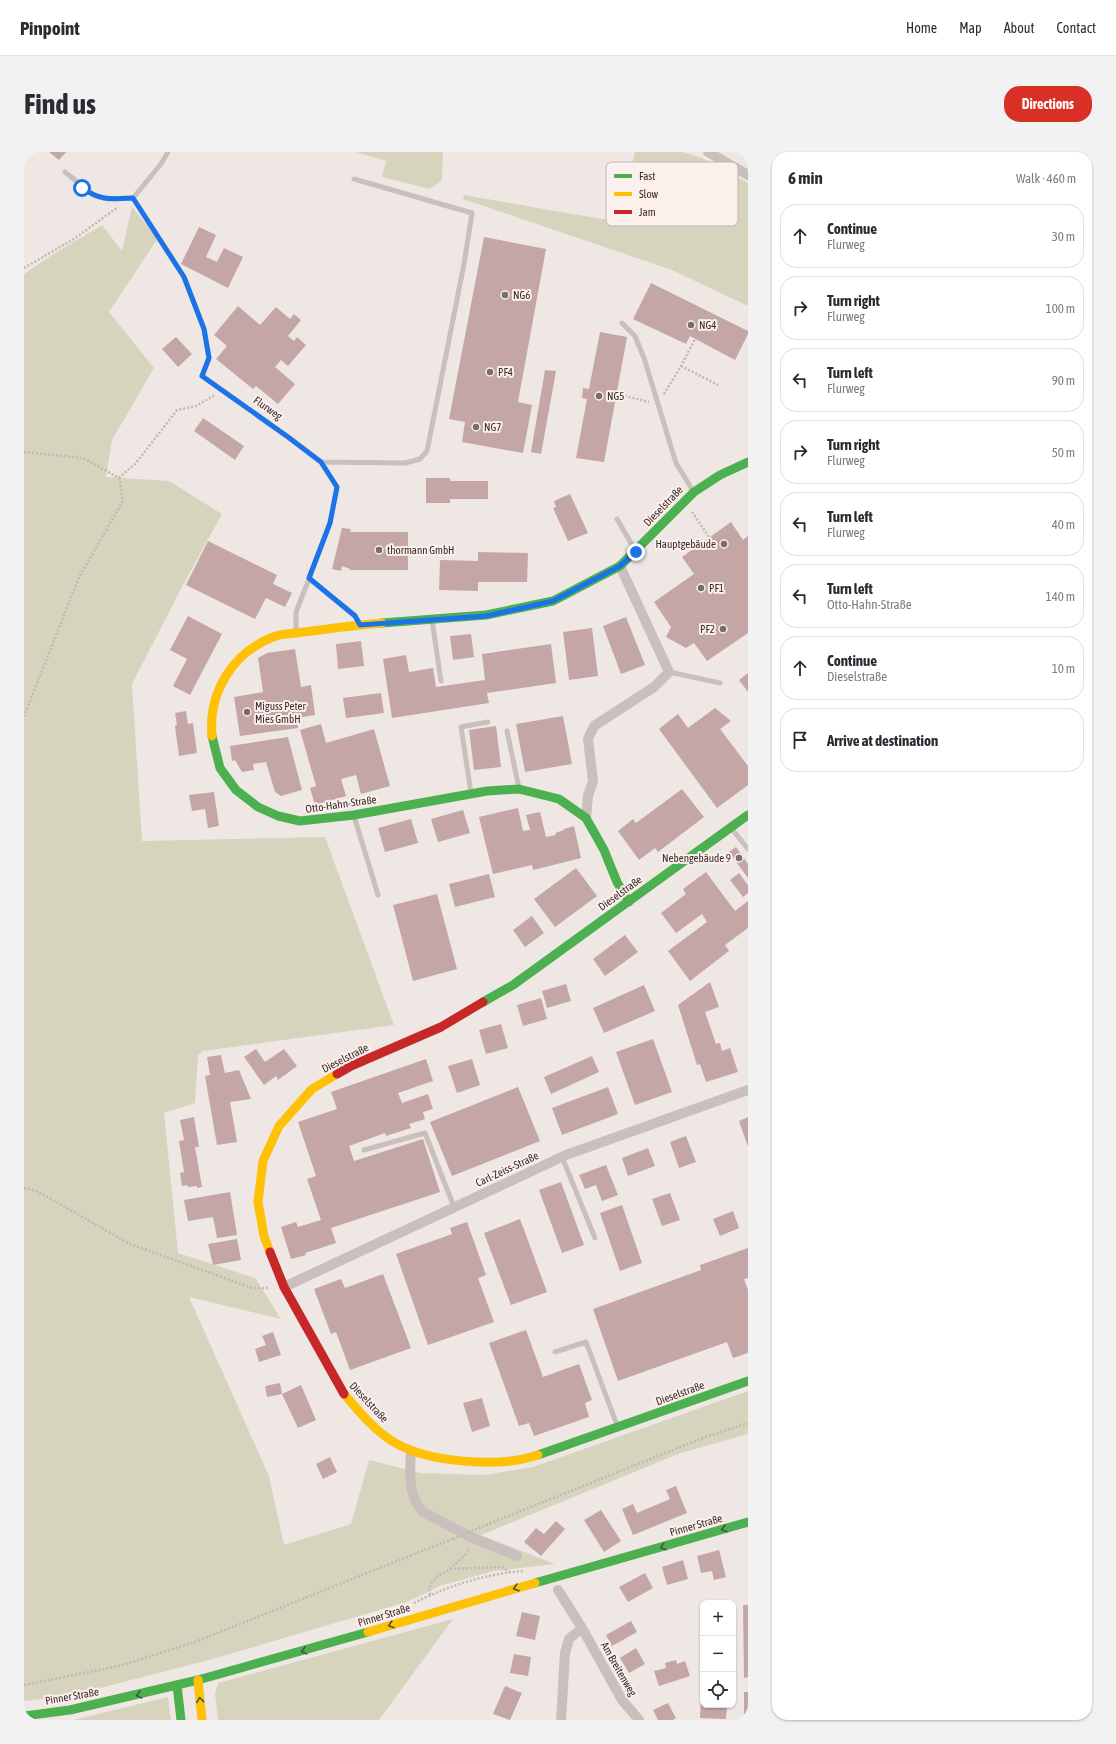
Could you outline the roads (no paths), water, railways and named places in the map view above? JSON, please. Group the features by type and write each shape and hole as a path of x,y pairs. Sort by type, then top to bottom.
{"street":[{"path":"708,152 726,162"},
{"path":"738,168 748,174"},
{"name":"Dieselstraße","path":"620,566 636,552 694,492 728,470 748,462"},
{"path":"586,818 588,796 593,781 588,739 594,726 654,687 669,672 620,566"},
{"name":"Otto-Hahn-Straße","path":"620,566 553,601 486,616 360,625 274,636 252,647 233,664 221,684 214,704 211,723 213,743 220,768 236,790 258,807 278,816 300,821 354,815 472,794 519,789 559,798 586,818 604,850 617,882 629,902"},
{"name":"Dieselstraße","path":"748,814 514,985 441,1027 351,1066 312,1089 278,1126 263,1162 258,1202 264,1236 284,1287 342,1392 368,1421 391,1440 411,1451 452,1459 491,1463 528,1458 748,1382"},
{"name":"Carl-Zeiss-Straße","path":"284,1287 562,1157 748,1090"},
{"path":"411,1451 411,1489 416,1505 423,1512 475,1539 517,1556"},
{"name":"Pinner Straße","path":"24,1716 70,1710 176,1686 342,1640 516,1588 748,1522"},
{"name":"Am Breitenweg","path":"558,1590 582,1628 622,1700 639,1720"},
{"path":"561,1720 565,1653 569,1639 582,1628"},
{"path":"198,1680 202,1720"},
{"path":"176,1686 181,1720"}],"lane":[{"path":"65,172 95,196 108,199 133,198 161,164 168,152"},
{"path":"321,462 405,463 420,459 427,451 464,264 472,213 354,179"},
{"name":"Flurweg","path":"133,198 184,277 204,329 209,358 202,376 321,462 337,487 330,523 296,612 296,632"},
{"path":"622,323 635,336 644,358 676,463 694,492"},
{"path":"617,519 636,552"},
{"path":"309,578 355,616 360,625"},
{"path":"432,619 441,681"},
{"path":"669,672 720,683"},
{"path":"472,794 461,727 488,722"},
{"path":"507,731 519,789"},
{"path":"354,815 378,895"},
{"path":"731,827 748,849"},
{"path":"364,1150 425,1133 454,1207"},
{"path":"562,1157 595,1238"},
{"path":"555,1352 586,1342 618,1428"}],"place":[{"name":"NG6","path":"505,295"},
{"name":"NG4","path":"691,325"},
{"name":"PF4","path":"490,372"},
{"name":"NG5","path":"599,396"},
{"name":"NG7","path":"476,427"},
{"name":"Hauptgebäude","path":"724,544"},
{"name":"thormann GmbH","path":"379,550"},
{"name":"PF1","path":"701,588"},
{"name":"PF2","path":"723,629"},
{"name":"Miguss Peter Mies GmbH","path":"247,712"},
{"name":"Nebengebäude 9","path":"739,858"}]}
